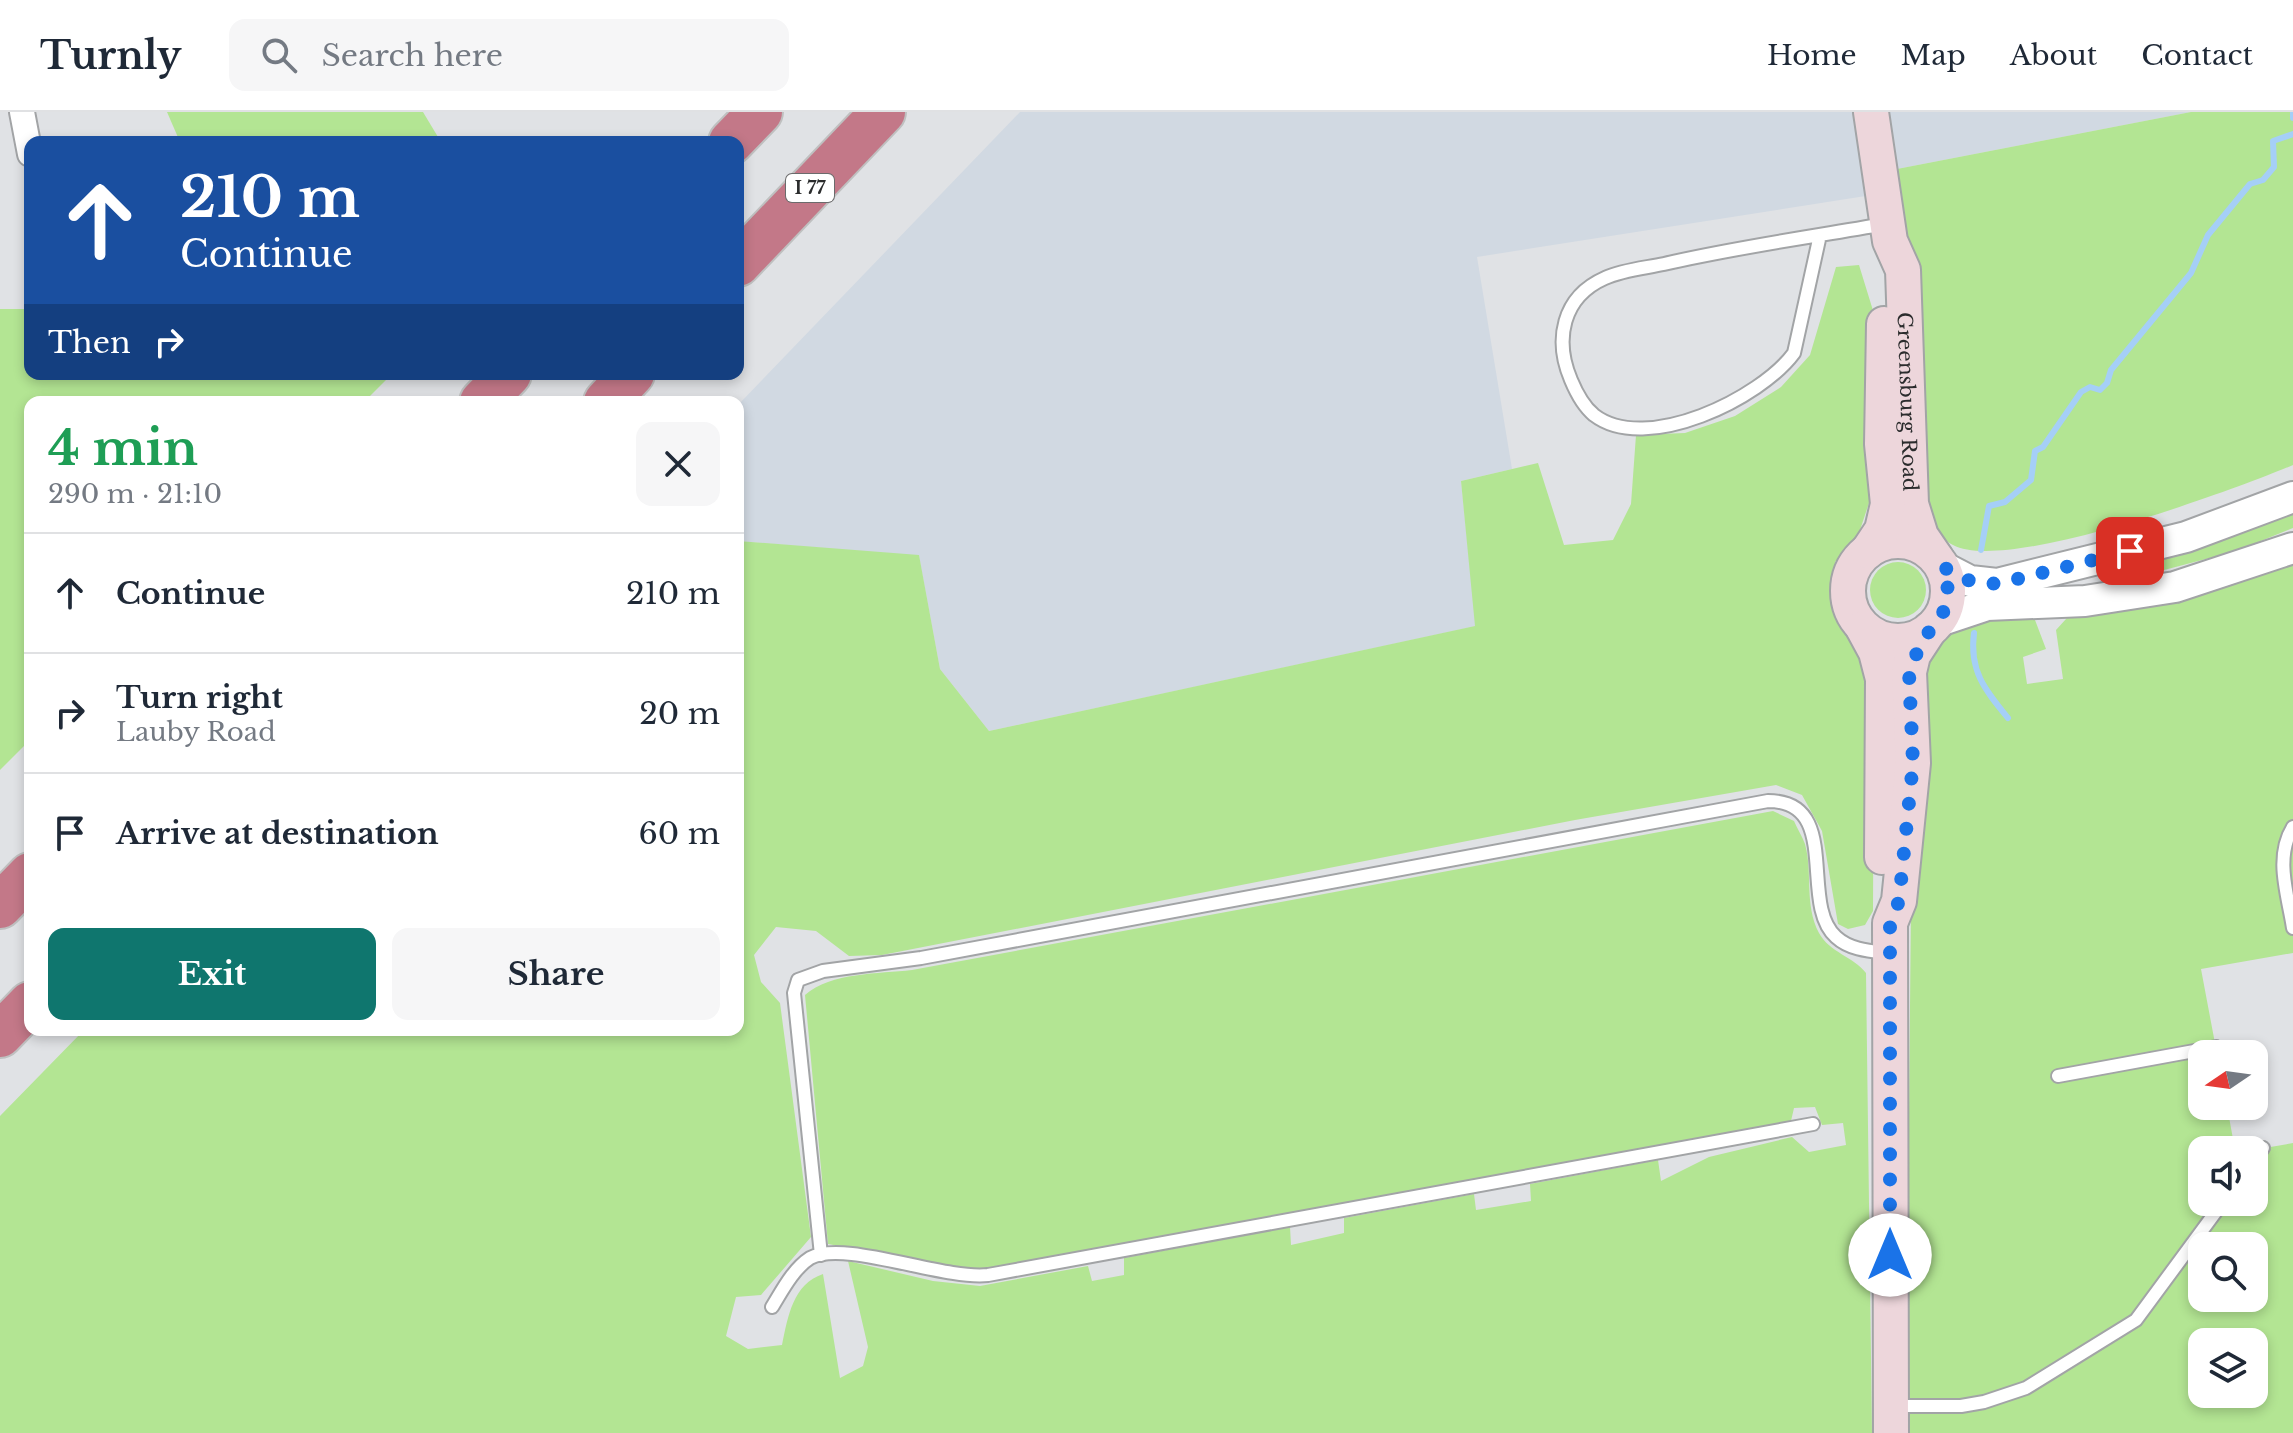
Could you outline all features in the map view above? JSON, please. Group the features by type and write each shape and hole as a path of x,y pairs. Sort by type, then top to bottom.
{"highway":[{"path":"737,136 760,112"},
{"name":"I 77","path":"744,258 883,112"},
{"path":"488,396 503,380"},
{"path":"612,396 626,380"},
{"path":"0,906 24,881"},
{"path":"0,1035 24,1010"}],"main road":[{"name":"Greensburg Road","path":"1871,112 1889,232 1903,270 1911,504 1921,536 1939,562"},
{"name":"Greensburg Road","path":"1868,551 1882,530 1888,504 1881,427 1883,272 1889,232"},
{"path":"1890,938 1881,902 1883,679 1876,652 1851,609 1848,586 1855,566 1868,551 1883,544 1904,542 1924,548 1939,562 1948,595 1935,625 1913,655 1909,672 1913,763 1899,901 1890,938 1891,1419"},
{"path":"1863,628 1875,636 1897,641 1911,639 1935,625"}],"street":[{"path":"22,112 27,136"},
{"path":"1939,562 1970,581 1997,584 2202,532 2293,497"},
{"path":"1935,625 1987,605 2085,601 2175,587 2293,548"}],"lane":[{"path":"1820,235 1794,353 1782,369 1715,412 1683,422 1622,426 1595,415 1578,397 1565,367 1560,337 1569,307 1583,291 1606,277 1698,256 1820,235 1889,232"},
{"path":"821,1255 794,993 798,980 823,971 937,955 1768,801 1783,801 1802,812 1812,833 1824,921 1835,937 1860,951 1890,938"},
{"path":"2293,827 2286,839 2282,859 2293,928"},
{"path":"2058,1076 2188,1052"},
{"path":"772,1307 797,1270 821,1255 866,1256 967,1277 988,1275 1813,1124"},
{"path":"1891,1419 1984,1402 2026,1388 2136,1320 2213,1216"}],"shaded area":[{"path":"1020,112 1857,112 1872,195 1477,257 1512,469 1461,481 1476,626 989,731 940,669 919,556 744,541 744,399"},
{"path":"1887,112 2191,112 1897,169"}],"green space":[{"path":"167,112 423,112 437,136 177,136"},
{"path":"2191,112 2293,112 2293,465 2173,509 2068,539 2020,548 1980,551 1953,545 1938,532 1925,500 1897,169"},
{"path":"1859,265 1875,317 1873,491 1858,536 1835,562 1835,611 1862,651 1874,692 1873,911 1865,925 1848,929 1838,924 1822,831 1802,795 1776,785 1575,820 882,955 849,956 816,931 776,927 754,955 761,982 780,1003 811,1237 761,1295 736,1297 726,1336 748,1349 782,1345 798,1293 823,1274 840,1378 863,1366 868,1347 848,1261 933,1281 980,1286 1088,1266 1092,1281 1124,1275 1124,1258 1290,1227 1291,1245 1344,1233 1344,1218 1474,1194 1476,1210 1531,1201 1530,1184 1658,1160 1661,1181 1709,1157 1792,1137 1809,1152 1846,1145 1843,1123 1822,1125 1815,1107 1794,1108 1791,1121 990,1269 958,1268 828,1244 805,995 816,987 856,975 912,970 1773,811 1794,821 1805,844 1810,900 1819,933 1829,945 1866,973 1872,1433 0,1433 0,1116 78,1036 744,1036 744,541 919,555 940,669 989,731 1475,626 1461,481 1538,463 1564,545 1613,540 1631,504 1636,435 1685,433 1735,416 1781,387 1810,355 1836,267"},
{"path":"0,309 24,309 24,380 386,380 370,396 24,396 24,746 0,770"},
{"path":"2293,507 2293,528 2236,551 2134,578 2119,573 2120,565"},
{"path":"1898,562 1918,570 1926,590 1918,610 1898,618 1878,610 1870,590 1878,570"},
{"path":"2293,562 2293,953 2201,969 2214,1040 2188,1040 2188,1120 2230,1120 2232,1136 2188,1136 2188,1216 2268,1216 2268,1147 2293,1143 2293,1433 1906,1433 1911,901 1920,716 1929,645 1954,625 2016,609 2035,620 2046,649 2023,657 2027,684 2063,679 2056,630 2076,608 2169,604"}],"waterway":[{"path":"2293,113 2293,118"},
{"path":"1981,550 1989,506 2005,502 2031,480 2035,451 2043,447 2081,392 2090,387 2100,390 2107,383 2111,370 2191,273 2208,235 2250,184 2263,180 2274,167 2273,141 2293,134"},
{"path":"1974,633 1976,669 1992,698 2008,718"}],"route":[{"path":"1890,1255 1890,923 1899,901 1900,867 1913,763 1913,716 1909,688 1913,655 1946,608 1948,581 1943,567 1970,581 1997,584 2042,570 2130,551"}]}
